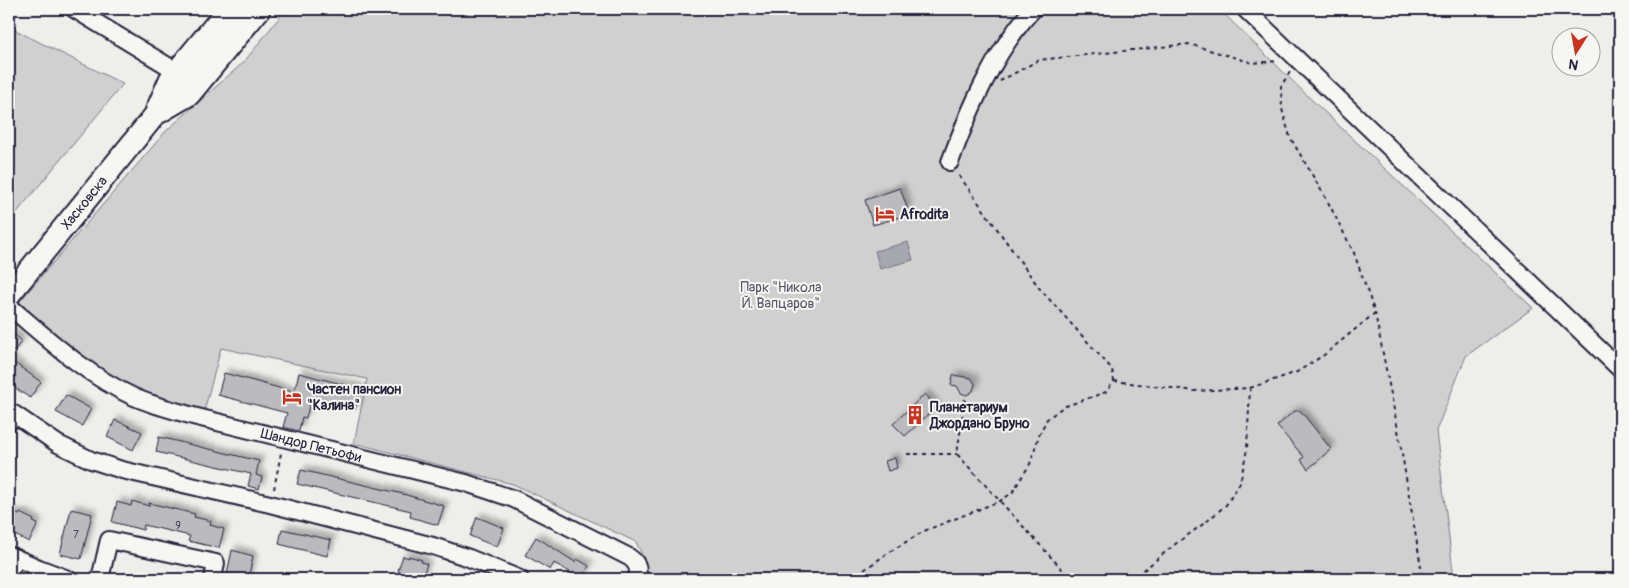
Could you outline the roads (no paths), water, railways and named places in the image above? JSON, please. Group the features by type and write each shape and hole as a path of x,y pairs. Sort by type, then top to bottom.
{"highway":[{"path":"158,110 188,93 187,78 231,9"},
{"path":"187,78 257,9"}],"main road":[{"name":"Хасковска","path":"9,295 158,110"}],"street":[{"path":"74,9 187,78"},
{"path":"950,162 979,93 996,61 1022,21 1034,9"},
{"path":"1245,9 1620,369"},
{"name":"Шандор Петьофи","path":"9,306 80,365 133,397 160,407 457,481 514,499 629,557 636,562 639,570 637,579"},
{"path":"9,422 14,414 58,444 91,460 122,470 270,504 433,546 470,558 520,579"},
{"path":"100,579 109,540 216,563 213,579"},
{"path":"9,573 12,556 63,578"}],"place":[{"name":"Afrodita","path":"885,214"},
{"name":"Частен пансион \"Калина\"","path":"292,397"},
{"name":"Планетариум Джордано Бруно","path":"915,415"}],"park label":[{"name":"Парк \"Никола Й. Вапцаров\"","path":"781,296"}]}
